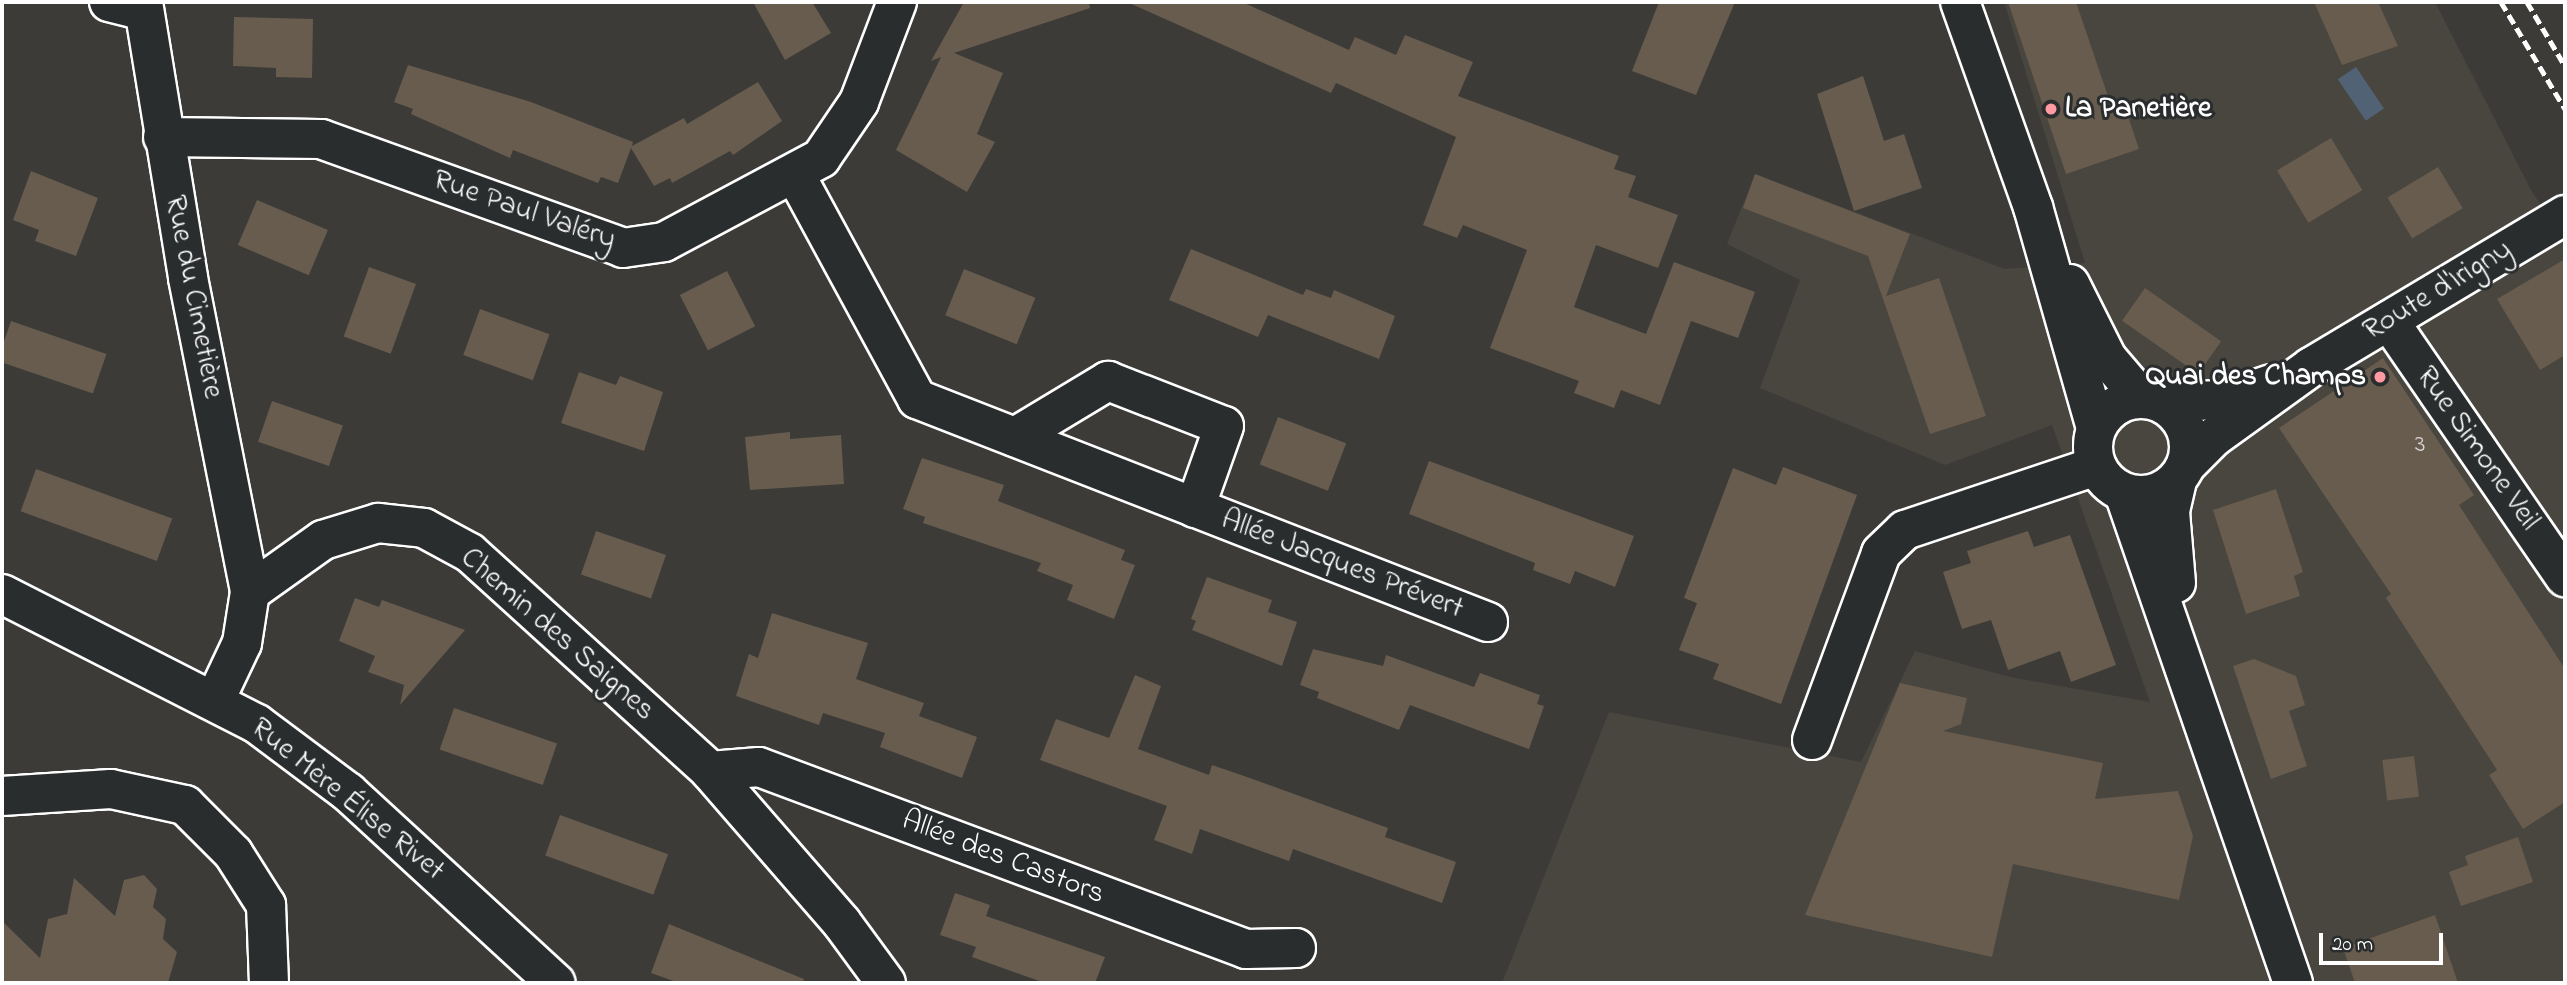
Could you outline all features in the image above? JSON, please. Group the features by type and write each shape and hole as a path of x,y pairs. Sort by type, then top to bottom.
{"street":[{"name":"Rue Paul Valéry","path":"163,137 321,139 623,248 664,242 796,176 821,158 859,102 897,2"},
{"path":"1960,2 2032,207 2096,428 2096,466 2124,493 2209,732 2293,983"},
{"name":"Rue du Cimetière","path":"131,4 163,137 250,592"},
{"name":"Allée Jacques Prévert","path":"796,176 917,399 1488,622"},
{"path":"2032,207 2106,359 2150,400 2182,421 2189,450 2182,472 2170,543 2209,732"},
{"name":"Route d'Irigny","path":"2182,472 2214,437 2311,367 2565,215"},
{"name":"Rue Simone Veil","path":"2389,321 2565,578"},
{"name":"Route d'Irigny","path":"2150,400 2224,401 2311,367"},
{"name":"Allée Jacques Prévert","path":"1015,438 1108,381 1224,426 1195,508"},
{"path":"2096,428 2114,407 2150,400"},
{"path":"1812,740 1881,553 1905,530 2096,466"},
{"path":"2124,493 2152,495 2182,472"},
{"name":"Chemin des Saignes","path":"250,592 323,540 378,523 424,528 470,553 710,771 842,923 886,983"},
{"path":"215,700 242,643 250,592"},
{"name":"Rue Mère Élise Rivet","path":"2,594 215,700 348,792 556,983"},
{"name":"Allée des Castors","path":"710,771 759,766 1246,949 1296,948"},
{"path":"2,796 111,789 185,805 233,853 266,905 269,983"}],"shaded area":[{"path":"2004,2 2435,2 2531,190 2565,241 2565,983 1502,983 1609,712 1861,762 1915,651 2010,677 2150,702 2052,425 1945,465 1760,388 1800,280 1727,244 1755,174 2005,269 2085,263"}],"water":[{"path":"2356,67 2384,108 2366,121 2338,79"}],"building":[{"path":"753,2 812,2 831,33 785,60"},
{"path":"964,2 1089,2 1090,8 954,53 1003,73 977,134 995,142 967,192 896,150 941,57 931,61"},
{"path":"1127,2 1242,2 1349,50 1355,37 1396,55 1405,35 1473,62 1458,96 1619,156 1614,169 1636,176 1628,197 1678,215 1658,268 1596,245 1574,307 1646,334 1674,262 1755,292 1738,338 1691,321 1660,405 1621,390 1614,408 1574,393 1579,381 1490,348 1527,250 1463,225 1457,238 1423,225 1456,137 1336,83 1331,93"},
{"path":"1659,2 1735,2 1696,95 1632,71"},
{"path":"2008,2 2076,2 2113,111 2125,107 2139,149 2066,174"},
{"path":"2314,2 2378,2 2398,46 2342,65"},
{"path":"234,17 313,19 312,78 276,77 276,68 233,66"},
{"path":"408,65 531,102 633,142 632,146 684,118 687,124 758,82 782,121 733,155 730,151 672,183 670,178 654,186 631,148 618,183 601,177 598,183 513,150 510,158 411,114 413,109 394,102"},
{"path":"1863,76 1884,141 1904,134 1922,188 1854,211 1817,94"},
{"path":"2331,138 2362,190 2308,223 2277,170"},
{"path":"2438,167 2463,208 2412,239 2387,197"},
{"path":"31,171 98,198 76,256 35,241 39,230 13,220"},
{"path":"1755,174 1910,234 1886,296 1939,278 1986,416 1930,434 1868,256 1743,208"},
{"path":"257,200 328,230 309,275 238,245"},
{"path":"1191,249 1303,295 1306,289 1331,298 1334,290 1395,316 1379,359 1268,315 1258,337 1169,300"},
{"path":"2565,259 2565,355 2540,370 2497,299"},
{"path":"369,267 416,284 391,354 344,337"},
{"path":"964,269 1035,298 1017,344 945,315"},
{"path":"727,271 755,326 708,350 680,295"},
{"path":"2145,288 2221,341 2198,374 2122,321"},
{"path":"480,309 550,334 533,380 463,355"},
{"path":"11,321 106,354 93,394 2,362 2,347"},
{"path":"2383,358 2474,495 2459,505 2565,669 2565,802 2523,829 2489,775 2497,770 2386,598 2391,594 2279,428"},
{"path":"579,372 616,385 620,376 663,392 644,451 561,423"},
{"path":"272,401 343,425 329,466 258,442"},
{"path":"1278,417 1346,443 1328,491 1260,465"},
{"path":"790,432 790,439 841,435 844,484 750,490 745,437"},
{"path":"922,458 1004,485 998,501 1125,550 1121,560 1135,565 1114,619 1067,600 1073,585 1037,571 1041,563 923,523 925,517 903,509"},
{"path":"1429,461 1634,536 1615,587 1575,571 1570,584 1533,570 1535,563 1409,514"},
{"path":"1783,467 1857,495 1781,704 1713,679 1719,664 1679,650 1697,603 1684,598 1733,468 1776,485"},
{"path":"36,469 172,519 157,561 21,511"},
{"path":"2276,489 2303,572 2294,576 2300,596 2246,614 2213,510"},
{"path":"596,531 666,555 651,599 581,574"},
{"path":"2028,531 2034,547 2070,535 2116,665 2071,682 2060,651 2008,670 1991,620 1962,629 1943,572 1971,563 1967,551"},
{"path":"1207,577 1272,600 1268,612 1297,622 1282,666 1192,630 1196,621 1191,619"},
{"path":"355,598 379,607 382,600 465,630 400,705 404,685 368,672 375,656 339,641"},
{"path":"772,613 868,643 856,679 924,703 919,716 977,737 962,778 880,747 885,733 823,713 819,725 736,696 749,654 758,658"},
{"path":"1313,649 1383,666 1386,655 1474,687 1480,673 1540,695 1537,704 1544,706 1529,749 1410,705 1399,730 1317,698 1319,692 1300,685"},
{"path":"2254,659 2296,676 2305,705 2289,711 2307,766 2271,779 2233,666"},
{"path":"1135,675 1161,686 1138,749 1209,775 1212,765 1247,777 1388,828 1385,837 1456,862 1442,903 1293,849 1289,861 1200,829 1192,854 1154,840 1167,806 1040,760 1056,719 1109,738"},
{"path":"1900,683 1967,698 1961,724 1943,731 2103,763 2095,799 2178,791 2193,836 2179,900 2013,864 1992,957 1805,915"},
{"path":"454,708 557,743 543,785 440,750"},
{"path":"2414,756 2419,797 2387,801 2382,760"},
{"path":"560,815 668,854 653,895 545,855"},
{"path":"2518,837 2533,882 2461,906 2449,872 2468,865 2465,856"},
{"path":"144,875 157,889 153,907 166,919 163,939 177,952 168,983 2,983 2,921 40,958 48,919 67,914 74,878 115,916 124,880"},
{"path":"955,893 990,905 986,916 1105,957 1095,983 1045,983 972,957 976,947 940,935"},
{"path":"2435,915 2458,983 2355,983 2343,948"},
{"path":"669,924 804,979 803,983 679,983 651,973"}],"railway":[{"path":"2501,2 2565,109"},
{"path":"2527,2 2565,66"}],"place":[{"name":"La Panetière","path":"2051,109"},
{"name":"Quai des Champs","path":"2380,377"}]}
